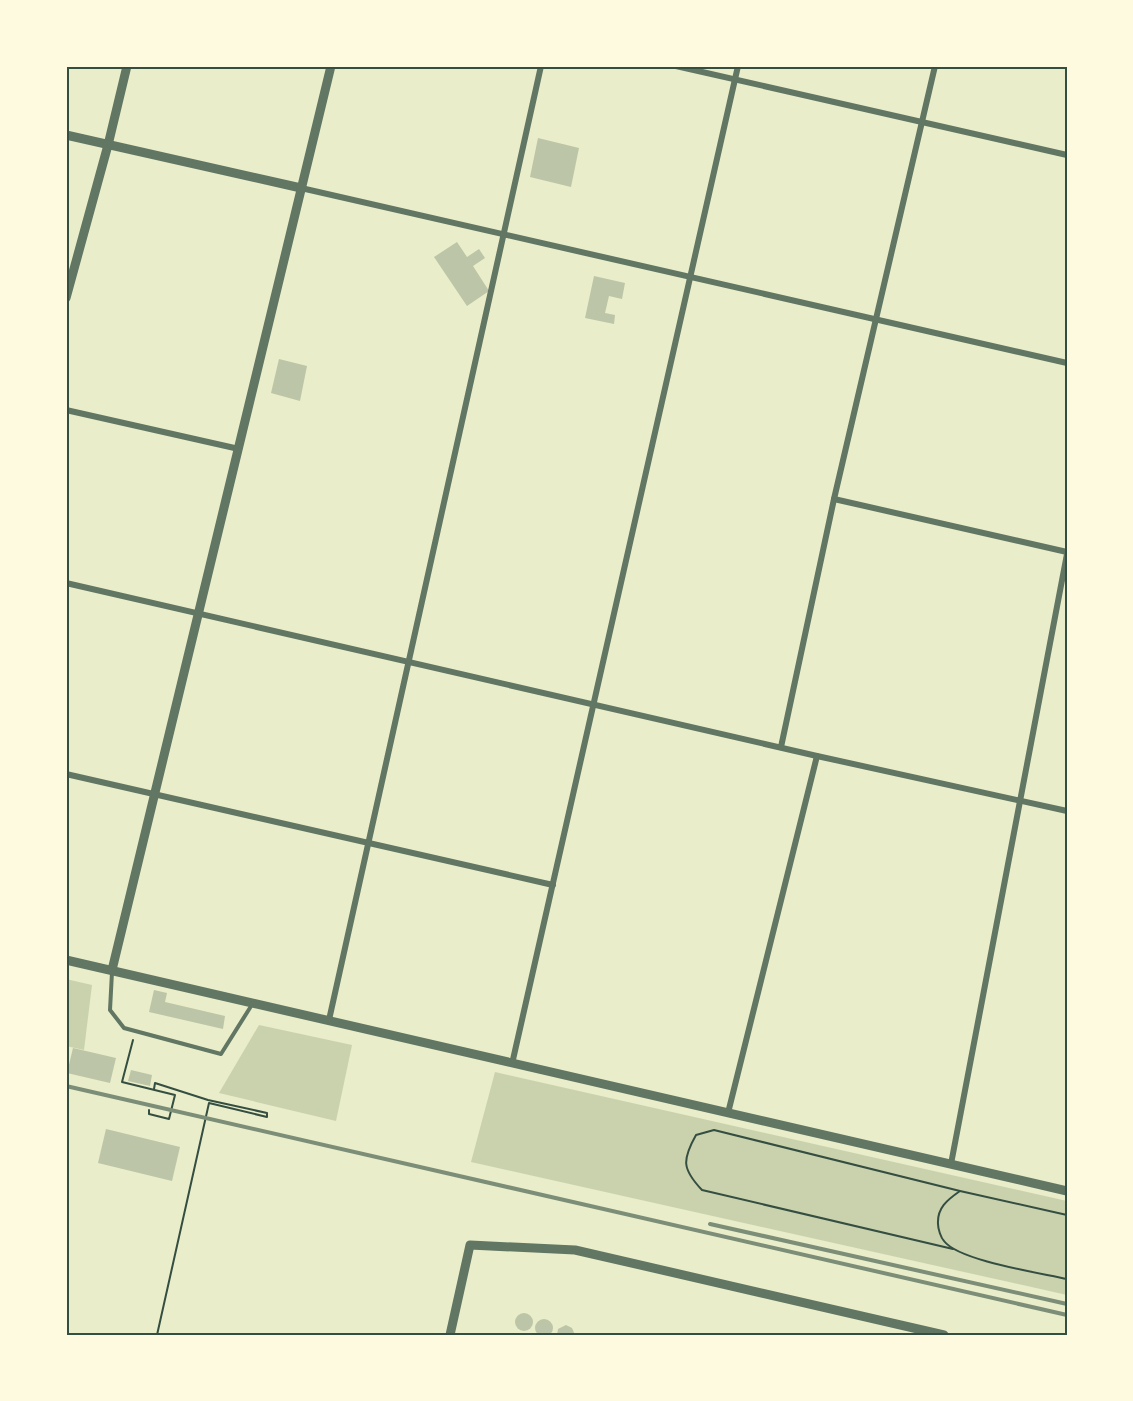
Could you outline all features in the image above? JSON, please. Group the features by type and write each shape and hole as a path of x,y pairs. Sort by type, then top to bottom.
{"street":[{"path":"66,297 127,66"},
{"path":"112,970 331,66"},
{"path":"329,1020 541,66"},
{"path":"676,66 1067,155"},
{"path":"512,1064 738,66"},
{"path":"781,747 834,499 935,66"},
{"path":"66,135 1067,363"},
{"path":"66,410 239,449"},
{"path":"834,499 1067,553 951,1164"},
{"path":"66,583 817,756 1067,811"},
{"path":"728,1113 817,756"},
{"path":"66,774 553,885"},
{"path":"66,960 1067,1191"},
{"path":"450,1335 470,1245 575,1250 944,1335"}],"lane":[{"path":"112,970 110,1010 124,1028 221,1054 253,1003"}],"path":[{"path":"136,1031 122,1082 175,1095 169,1119 149,1114 149,1110"},
{"path":"154,1089 155,1083 208,1100 267,1113 267,1117 209,1103 157,1335"},
{"path":"1067,1215 714,1130 696,1135 686,1152 686,1168 702,1190 953,1249 974,1258 1067,1279"},
{"path":"953,1249 943,1241 938,1225 938,1212 946,1200 960,1191"}],"green space":[{"path":"66,979 92,985 84,1050 66,1046"},
{"path":"259,1025 352,1045 336,1121 219,1093"},
{"path":"495,1072 1067,1201 1067,1295 471,1162"}],"building":[{"path":"538,138 579,148 571,187 530,177"},
{"path":"457,242 467,257 479,249 485,258 473,266 489,291 467,306 434,257"},
{"path":"594,276 625,283 622,299 609,296 605,313 615,315 614,324 585,318"},
{"path":"279,359 307,366 300,401 271,393"},
{"path":"154,990 167,993 165,1002 225,1016 223,1029 149,1012"},
{"path":"73,1048 116,1058 110,1083 67,1073"},
{"path":"131,1070 152,1075 150,1086 128,1081"},
{"path":"106,1129 180,1147 172,1181 98,1163"},
{"path":"524,1313 532,1318 533,1322 528,1330 524,1331 516,1326 515,1322 520,1314"},
{"path":"544,1319 550,1322 553,1328 550,1334 544,1337 538,1334 535,1328 538,1322"},
{"path":"566,1325 572,1328 575,1335 557,1335 558,1329"}],"railway":[{"path":"66,1086 1067,1315"},
{"path":"710,1224 1067,1304"}]}
